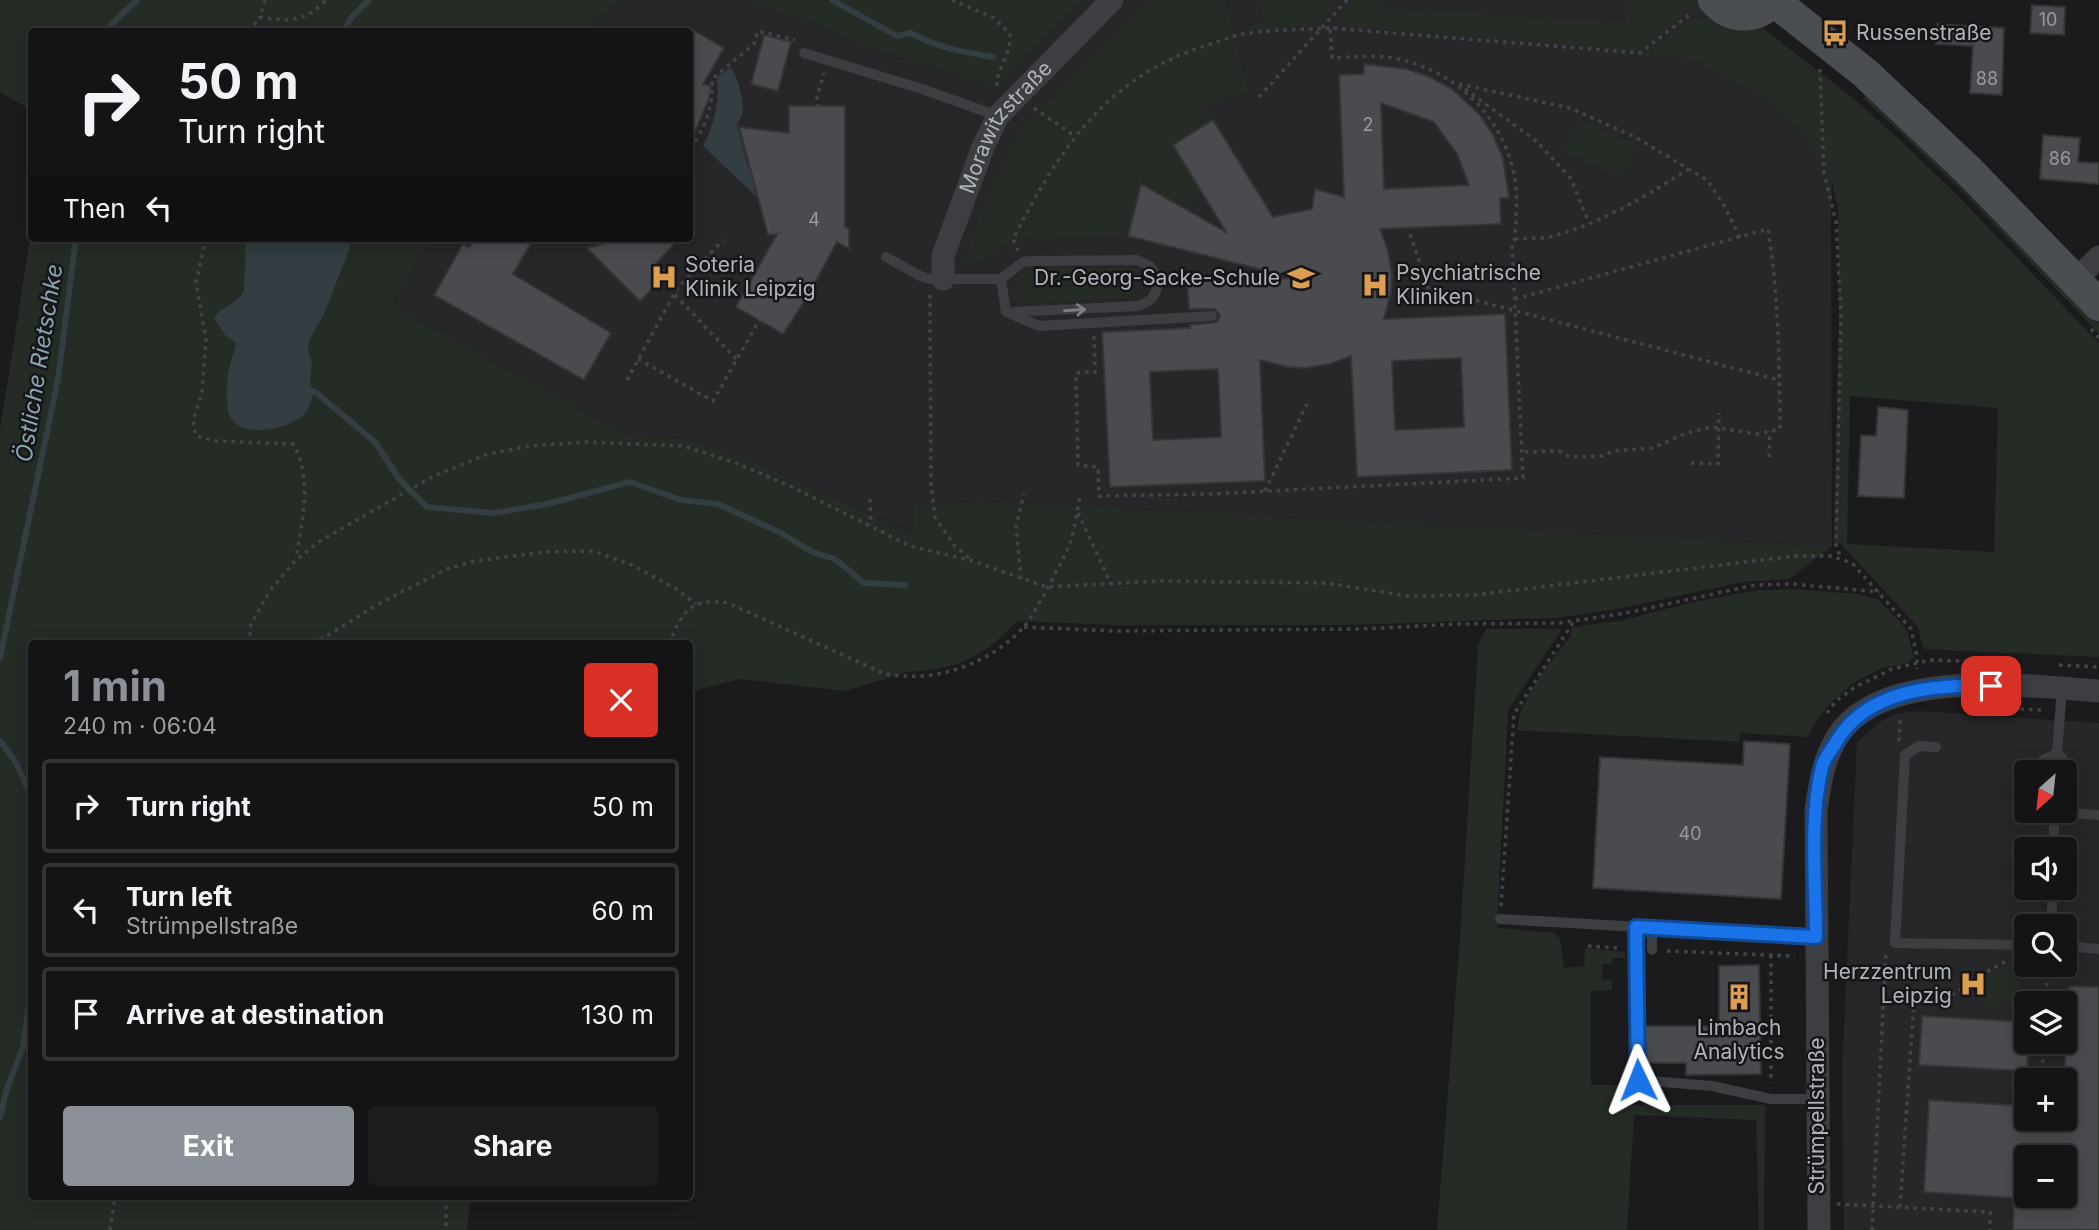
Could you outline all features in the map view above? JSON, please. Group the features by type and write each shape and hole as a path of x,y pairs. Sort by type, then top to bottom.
{"street":[{"name":"Morawitzstraße","path":"937,279 983,147 1004,102 1112,0"},
{"path":"1704,6 1742,15 1760,12 1774,0 1865,73 1968,170 2075,280 2094,317"},
{"path":"2075,280 2099,257"},
{"name":"Strümpellstraße","path":"1819,1230 1816,810 1823,765 1843,729 1872,705 1917,689 1967,685 2099,691"}],"lane":[{"path":"804,53 1004,102"},
{"path":"886,257 920,276 937,279 1001,279 1023,262 1137,260 1150,266 1159,280 1157,292 1150,302 1138,306 1035,313 1006,312"},
{"path":"1001,279 1006,312"},
{"path":"1006,312 1040,326 1212,316"},
{"path":"2054,760 2062,688"},
{"path":"1936,747 1919,746 1905,755 1895,943 2014,945"},
{"path":"2043,760 2057,753"},
{"path":"2057,753 2064,760"},
{"path":"2077,813 2099,815"},
{"path":"1500,919 1816,937"},
{"path":"1636,927 1638,1080 1712,1086 1771,1099 1817,1099"},
{"path":"1652,928 1652,950"},
{"path":"2077,947 2099,949"}],"path":[{"path":"252,28 260,17 265,0"},
{"path":"260,17 285,21 314,13 327,0"},
{"path":"952,0 994,18 1010,34 1011,47 997,79 1004,102 1075,136"},
{"path":"1259,97 1347,0"},
{"path":"1023,262 1013,239 1039,188 1075,136 1111,97 1129,82 1184,52 1244,34 1330,28 1640,53 1704,6"},
{"path":"1330,28 1332,58 1376,57 1402,60 1457,84 1485,102 1536,141 1570,177 1589,223"},
{"path":"695,141 709,116 713,93 712,79 754,44 758,30 807,44 804,53"},
{"path":"818,108 817,97 828,61"},
{"path":"1830,75 1820,66 1824,173 1836,222 1841,316 1836,545 1842,559"},
{"path":"1457,84 1570,107 1637,138 1707,180 1724,205 1740,238"},
{"path":"1094,323 1095,372 1076,373 1078,465 1098,467 1099,496 1522,478 1512,244 1515,239 1517,197 1515,179 1506,149 1489,117 1457,84"},
{"path":"1515,239 1551,236 1589,223 1652,192 1690,168"},
{"path":"772,228 782,234"},
{"path":"1515,299 1768,229 1776,276 1780,429 1756,434 1712,427 1687,433 1652,447 1613,451 1602,456 1570,457 1559,451 1522,452"},
{"path":"1410,234 1420,262 1421,286 1779,380"},
{"path":"627,380 674,294 723,240"},
{"path":"205,242 196,282 206,340 202,393 193,420 196,436 216,441 293,444 302,461 304,514 295,561"},
{"path":"937,279 931,485 935,517 954,545 972,561"},
{"path":"674,294 736,359"},
{"path":"2094,317 2099,338"},
{"path":"638,359 713,401 761,319"},
{"path":"1265,491 1307,404"},
{"path":"1691,463 1718,464 1719,414"},
{"path":"1769,457 1770,431"},
{"path":"249,640 251,624 269,592 295,561 320,541 432,477 485,455 529,446 586,442 684,446 747,467 909,546 972,561 1046,587 1159,582 1326,583 1408,596 1474,595 1795,556 1831,556 1853,563 1911,629 1917,656 1917,689"},
{"path":"1021,579 1016,526 1024,494"},
{"path":"670,640 682,614 696,604 709,600 728,603 885,674 905,677 932,676 962,667 994,652 1024,627 1070,542 1080,496"},
{"path":"870,499 871,526"},
{"path":"1077,511 1111,584"},
{"path":"320,640 384,601 447,569 475,561 544,552 593,551 632,565 675,588 696,604"},
{"path":"1024,627 1114,631 1361,629 1574,621 1755,585 1816,586 1880,592"},
{"path":"1500,919 1514,714 1574,621"},
{"path":"1905,755 1898,746 1900,718 1906,709"},
{"path":"1872,1230 1886,951 1895,943"},
{"path":"1652,950 1797,956"},
{"path":"1771,955 1771,1099"},
{"path":"1900,1207 1914,1001 1942,1002 1981,975 2014,958"},
{"path":"110,1230 115,1200"},
{"path":"446,1200 446,1230"},
{"path":"1818,1203 1990,1212 1990,1230"}],"shaded area":[{"path":"0,0 622,0 589,28 28,28 28,108 0,92"},
{"name":"Psychiatrische Kliniken","path":"622,0 739,0 805,20 858,46 999,87 1084,0 1698,0 1699,4 1750,29 1763,28 1834,90 1831,221 1832,546 983,501 914,503 915,534 744,457 682,438 628,435 393,305 429,242 693,242 693,28 589,28"},
{"path":"739,0 1084,0 999,87 858,46 805,20"},
{"path":"1147,0 1225,0 1248,92 1224,97 1207,108 1213,120 1173,145 1201,191 1189,211 1141,184 1128,236 1013,239 994,255 973,266 963,262 985,198 1013,142 1030,118"},
{"path":"1259,0 1340,0 1317,25 1251,31 1250,26 1264,22"},
{"path":"1353,0 1385,0 1385,7 1626,23 1628,0 1698,0 1699,4 1639,51 1338,25 1335,22"},
{"path":"1694,17 1763,28 1860,104 1905,145 1957,195 2099,343 2099,657 1924,649 1917,626 1840,543 1834,543 1839,314 1838,210 1831,178 1817,152 1796,127 1763,97 1693,59 1643,56","holes":["1850,396 1998,408 1994,552 1847,544"]},
{"path":"731,67 743,104 737,126 748,167 754,166 760,200 703,146 715,113 717,77"},
{"path":"1869,90 2099,319 2099,334 1962,191 1863,98"},
{"path":"1580,118 1640,146 1620,178 1563,151"},
{"path":"30,242 429,242 393,305 628,435 682,438 744,457 914,534 913,503 983,501 1832,546 1789,579 1742,582 1617,609 1557,618 1348,625 1116,625 1018,621 990,647 961,663 908,672 844,691 740,679 698,690 693,696 693,640 28,640 28,1200 470,1200 467,1230 0,1230 0,430"},
{"path":"246,242 349,242 350,248 323,316 309,340 308,350 312,363 310,384 314,391 309,407 290,424 266,430 253,430 234,422 227,402 227,382 236,343 225,335 214,318 244,291"},
{"path":"1030,268 1136,268 1131,282 1138,296 1026,305 1016,296 1014,288 1018,275"},
{"path":"1793,589 1857,594 1879,600 1907,630 1914,658 1904,664 1871,673 1849,687 1821,715 1808,737 1740,733 1739,742 1517,730 1519,717 1530,693 1570,637 1572,627 1620,621 1693,602 1759,590"},
{"path":"1486,629 1562,629 1508,710 1497,928 1554,933 1560,939 1564,968 1584,966 1585,948 1625,952 1626,958 1613,958 1612,964 1603,964 1602,979 1612,980 1612,990 1591,991 1591,1085 1627,1085 1629,1105 1765,1105 1764,1230 1759,1230 1756,1120 1634,1115 1627,1230 1437,1230 1460,939 1478,646"},
{"name":"Herzzentrum Leipzig","path":"1918,711 2099,723 2099,1230 1844,1230 1842,1073 1857,742 1881,721 1897,714"},
{"path":"2009,965 2018,991 2014,991 2014,1001 2009,1005 1988,1007 1974,983"}],"building":[{"path":"2032,5 2065,7 2064,35 2030,33"},
{"path":"1937,24 2004,28 2002,95 1970,93 1973,46 1936,44"},
{"path":"693,30 724,48 703,84 711,86 693,138"},
{"path":"764,35 791,42 778,91 751,84"},
{"path":"1364,64 1407,69 1452,89 1479,114 1493,135 1503,158 1509,198 1500,198 1501,224 1380,229 1388,251 1392,275 1384,319 1505,314 1512,470 1357,477 1351,356 1330,364 1305,368 1260,360 1265,481 1110,487 1102,332 1190,328 1190,325 1217,322 1220,315 1215,309 1189,309 1187,282 1295,278 1128,236 1141,184 1226,232 1173,145 1213,120 1273,217 1312,209 1315,189 1344,197 1339,75 1364,74","holes":["1381,103 1434,122 1457,154 1469,185 1384,189","1461,358 1464,427 1395,430 1392,361","1218,369 1221,437 1153,440 1150,372"]},
{"name":"Soteria Klinik Leipzig","path":"789,106 845,106 845,227 849,228 849,249 837,242 783,334 736,307 777,234 768,235 739,127 789,133"},
{"path":"2043,135 2080,138 2078,162 2099,163 2099,184 2040,179"},
{"path":"473,242 531,243 513,274 611,333 584,380 434,295 463,244 469,248"},
{"path":"610,242 676,242 656,263 667,274 640,301 587,248"},
{"path":"1878,407 1908,410 1904,498 1858,496 1861,435 1876,436"},
{"path":"1744,741 1790,744 1781,899 1593,888 1600,757 1743,765"},
{"name":"Limbach Analytics","path":"1759,965 1761,1074 1686,1075 1686,1063 1646,1063 1645,1026 1719,1026 1719,966"},
{"path":"2069,986 2099,987 2099,1230 2013,1230 2014,1198 1924,1192 1929,1100 2014,1105 2014,1131 2077,1131 2077,1068 2065,1068 2065,1054 2077,1054 2077,991 2069,991"},
{"path":"1922,1016 2014,1021 2014,1054 2028,1054 2027,1068 2014,1068 2014,1070 1919,1065"}],"waterway":[{"name":"Östliche Rietschke","path":"107,28 137,0"},
{"path":"345,28 351,18 369,0"},
{"path":"832,0 897,36 911,33 941,46 993,57"},
{"name":"Östliche Rietschke","path":"0,658 58,379 75,242"},
{"path":"314,391 375,442 399,479 427,507 493,513 547,504 630,482 681,500 718,504 781,533 812,552 835,559 864,583 905,585"},
{"name":"Östliche Rietschke","path":"0,741 15,761 28,789"},
{"name":"Östliche Rietschke","path":"0,1117 7,1088 23,1047 28,1011"}],"place":[{"name":"Russenstraße","path":"1835,33"},
{"name":"Soteria Klinik Leipzig","path":"664,277"},
{"name":"Dr.-Georg-Sacke-Schule","path":"1301,278"},
{"name":"Psychiatrische Kliniken","path":"1375,285"},
{"name":"Herzzentrum Leipzig","path":"1973,984"},
{"name":"Limbach Analytics","path":"1739,997"}],"route":[{"path":"1638,1080 1636,927 1816,937 1816,810 1823,765 1843,729 1872,705 1917,689 1991,686"}]}
